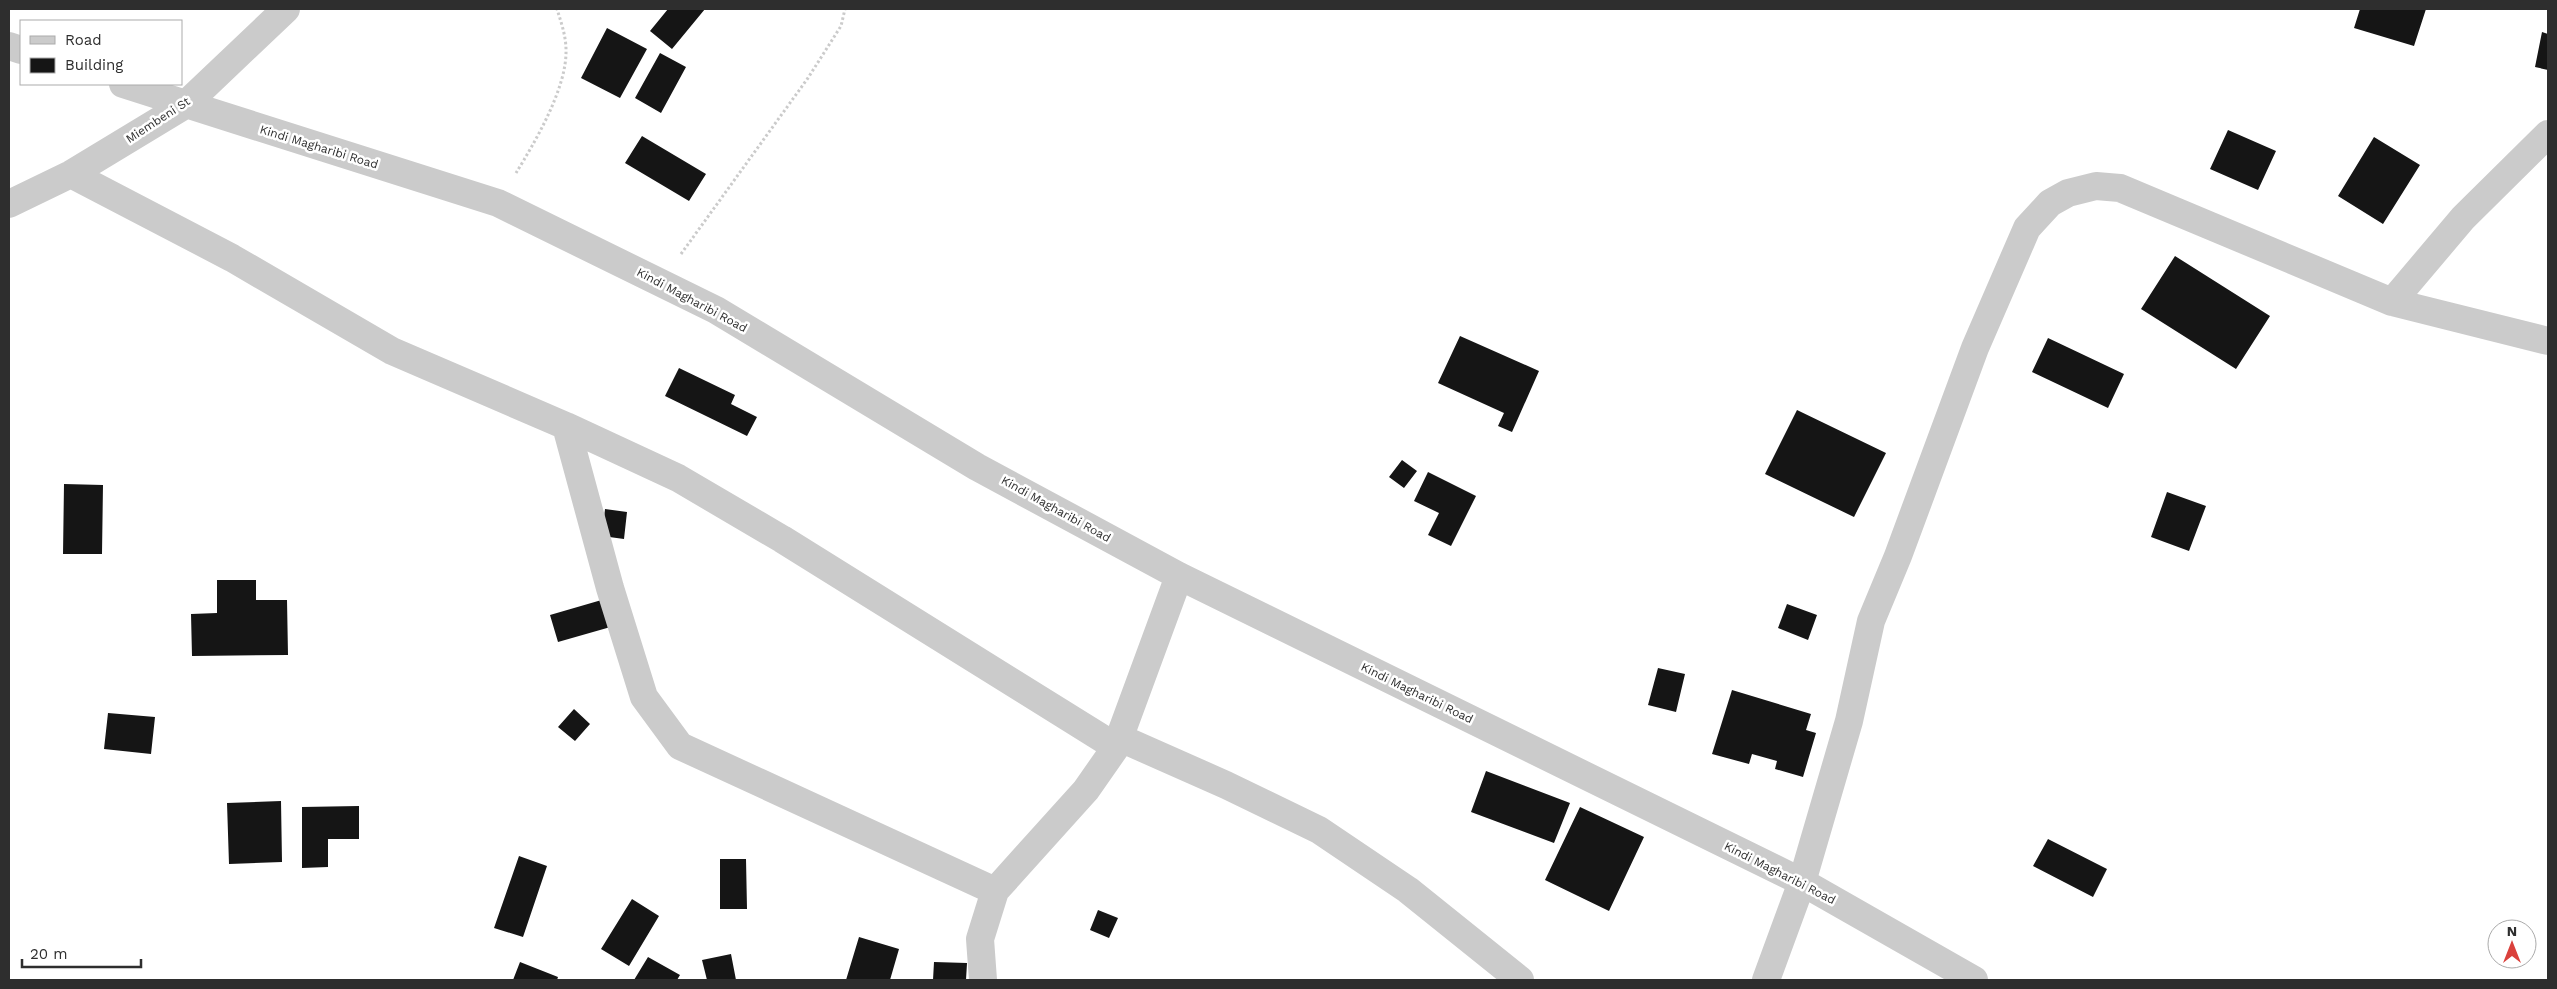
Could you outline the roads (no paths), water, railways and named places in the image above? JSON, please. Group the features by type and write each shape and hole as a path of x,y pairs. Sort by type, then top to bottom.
{"street":[{"name":"Miembeni St","path":"9,204 71,174 186,105 286,9"},
{"name":"Kindi Magharibi Road","path":"125,85 498,203 716,310 977,466 1179,576 1802,882 1974,980"},
{"path":"2392,302 2463,218 2548,134"},
{"path":"71,174 232,258 392,351 566,426 678,478 1118,742 1226,785 1319,830 1408,890 1520,980"},
{"path":"1766,980 1802,882 1849,721 1871,621 1898,556 1975,348 2027,228 2050,203 2068,193 2096,186 2120,188 2392,302 2548,341"},
{"path":"566,426 610,588 644,697 680,746 995,891"},
{"path":"983,980 980,939 995,891 1086,790 1118,742 1179,576"}]}
